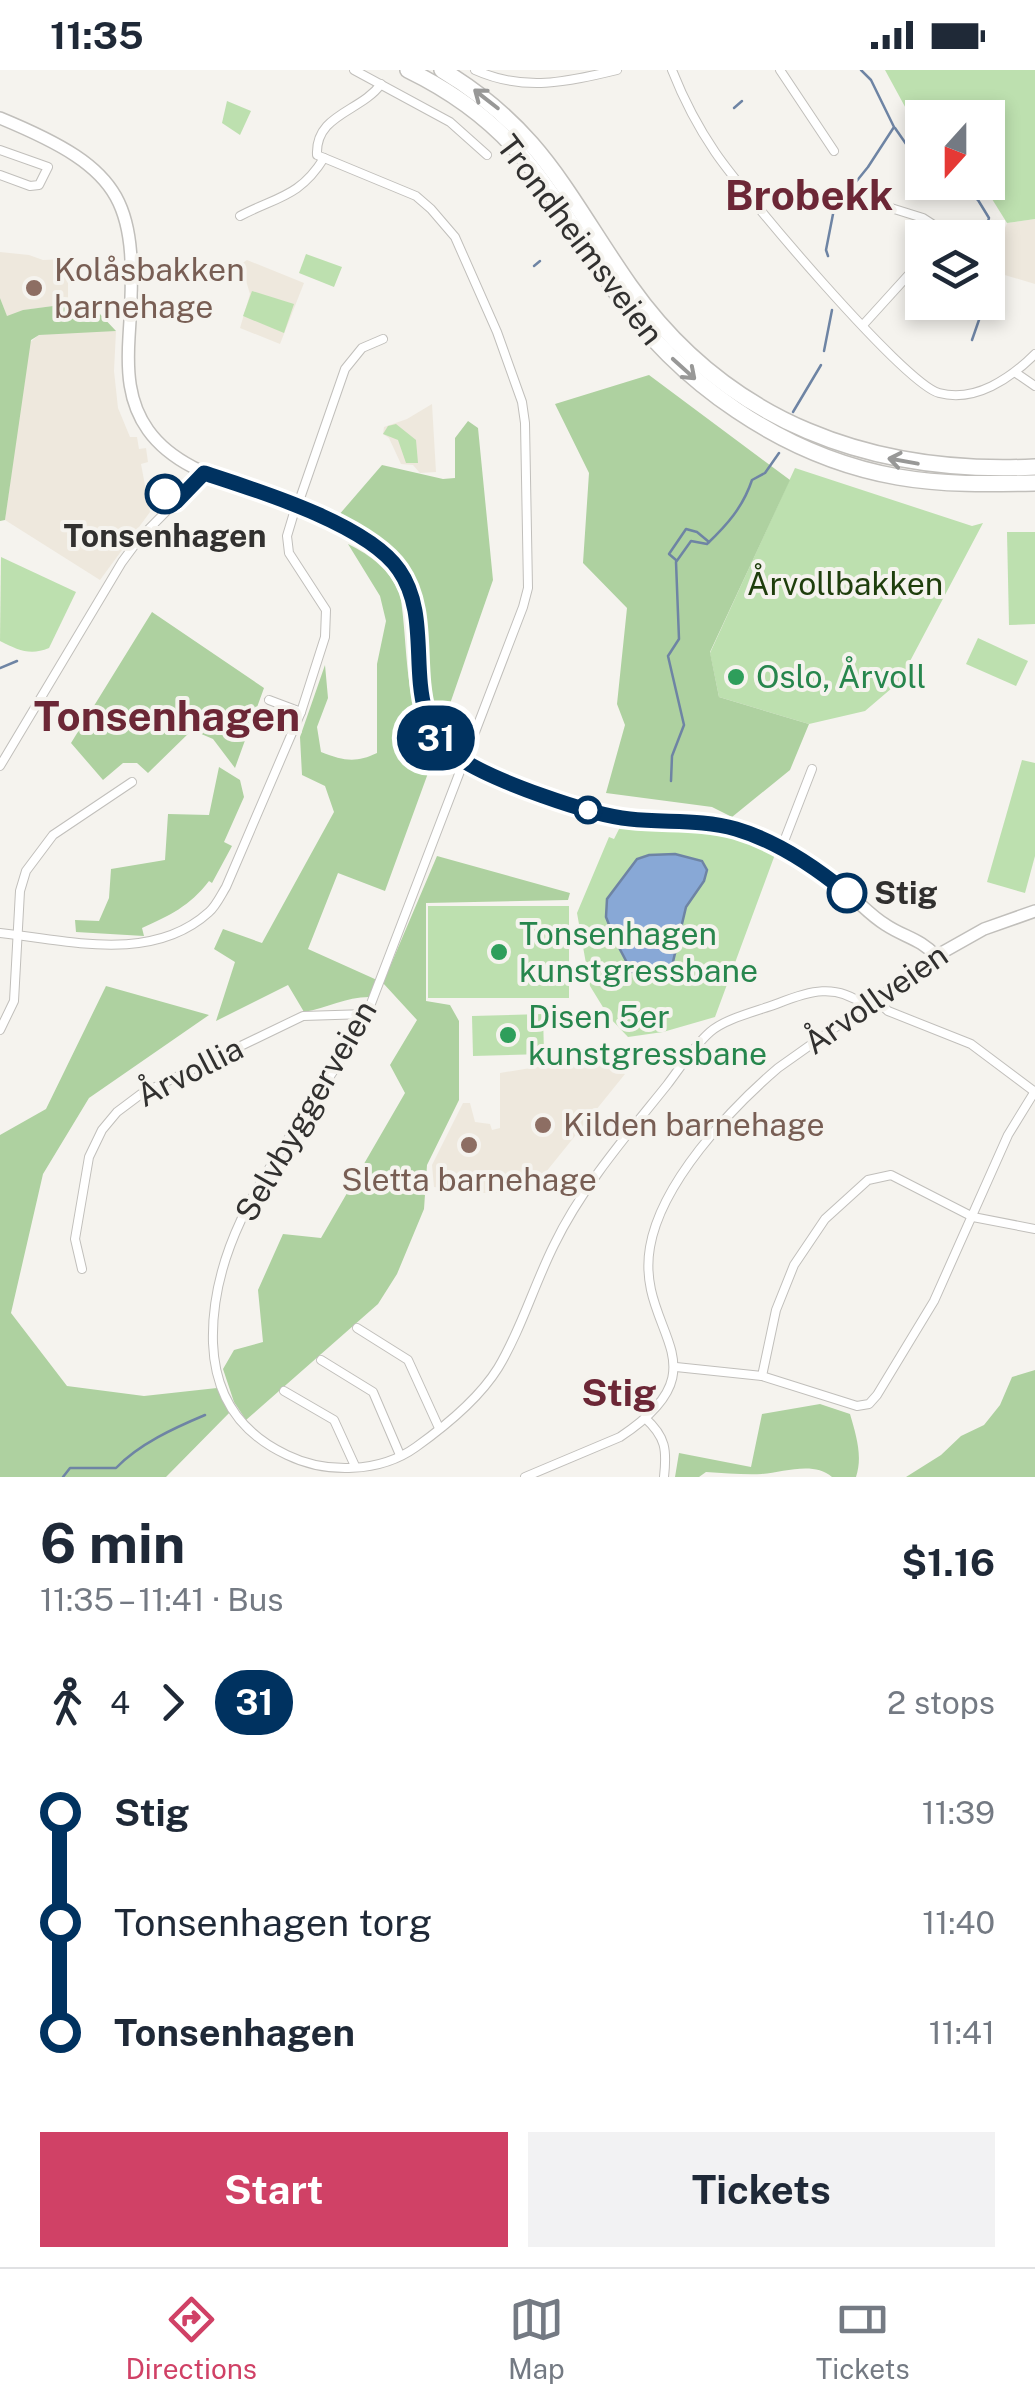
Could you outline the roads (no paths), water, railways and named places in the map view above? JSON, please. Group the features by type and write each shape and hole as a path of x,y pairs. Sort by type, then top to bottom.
{"highway":[{"name":"Trondheimsveien","path":"408,70 457,97 523,154 643,327 697,381 736,409 795,443 880,473 945,482 1035,483"},
{"name":"Trondheimsveien","path":"442,70 490,102 537,146 647,309 682,346 754,403 826,439 896,460 958,468 1035,467"}],"street":[{"path":"354,70 450,122 487,155"},
{"path":"475,70 518,83 560,83 618,70"},
{"path":"560,70 560,83"},
{"path":"672,70 717,155 915,380 940,394 974,392 1016,372 1035,354"},
{"path":"780,70 834,151"},
{"path":"240,216 290,196 304,184 324,158 317,156 323,128 373,95 381,84"},
{"path":"0,118 75,152 100,174 118,200 134,262 128,360 132,399 144,425 160,445 204,473 296,506 373,544 400,571 413,605 428,722 438,740 485,772 594,812 626,819 716,824 762,837 828,878 887,926 922,942 936,956"},
{"path":"0,150 48,167 39,185 30,186 0,175"},
{"name":"Selvbyggerveien","path":"324,158 416,196 454,237 497,332 522,402 528,588 367,1014 345,1056 248,1205 224,1255 212,1311 216,1372 238,1420 269,1447 329,1473 382,1464 414,1449 497,1370 571,1214 712,1030 807,992 838,992 864,1005"},
{"path":"891,208 928,220"},
{"path":"863,325 905,279"},
{"path":"0,932 116,946 145,943 210,912 226,887 301,712 327,628 320,596 289,553 287,536 296,506 345,369 362,348 384,339"},
{"path":"1016,372 1035,386"},
{"path":"0,766 122,562 146,531 204,473"},
{"path":"269,700 301,712"},
{"path":"782,848 812,770"},
{"path":"0,1030 14,1001 20,890 26,871 53,835 132,782"},
{"name":"Årvollveien","path":"676,1367 654,1302 648,1273 650,1246 666,1203 699,1153 754,1088 864,1005 984,929 1035,911"},
{"path":"525,1477 620,1436 644,1418 660,1399 676,1367 762,1376 858,1406 869,1404 878,1395 934,1301 1008,1134 1035,1092 982,1051 948,1032 888,1011 874,998"},
{"name":"Årvollia","path":"82,1269 75,1239 89,1157 102,1130 117,1112 141,1094 303,1016 367,1014"},
{"path":"762,1376 776,1310 794,1265 816,1230 873,1176 891,1174 973,1216 1035,1229"},
{"path":"357,1328 408,1360 438,1428"},
{"path":"321,1360 373,1392 400,1455"},
{"path":"284,1391 334,1420 356,1466"},
{"path":"644,1418 657,1428 665,1442 664,1477"}],"water":[{"path":"675,854 702,861 707,870 686,907 672,966 667,973 646,979 632,972 615,940 606,917 607,899 637,859"}],"waterway":[{"path":"828,256 834,209 894,127 871,80 861,70"},
{"path":"734,108 742,101"},
{"path":"895,128 905,142"},
{"path":"978,200 988,220"},
{"path":"534,266 540,261"},
{"path":"824,351 832,310"},
{"path":"972,340 979,320"},
{"path":"793,412 821,365"},
{"path":"671,781 672,756 684,725 668,656 679,639 676,562 691,541 707,544 721,530 739,507 752,480 765,473 779,453"},
{"path":"676,560 669,554 686,529 709,542"},
{"path":"0,668 17,661"},
{"path":"63,1477 70,1468 116,1468 146,1444 205,1415"}],"place":[{"name":"Kolåsbakken barnehage","path":"34,288"},
{"name":"Tonsenhagen","path":"165,494"},
{"name":"Oslo, Årvoll","path":"736,677"},
{"name":"Stig","path":"847,893"},
{"name":"Tonsenhagen kunstgressbane","path":"499,952"},
{"name":"Disen 5er kunstgressbane","path":"508,1035"},
{"name":"Kilden barnehage","path":"543,1125"},
{"name":"Sletta barnehage","path":"469,1145"}],"district":[{"name":"Brobekk","path":"809,195"},
{"name":"Tonsenhagen","path":"167,716"},
{"name":"Stig","path":"619,1393"}],"park label":[{"name":"Årvollbakken","path":"845,584"}]}
